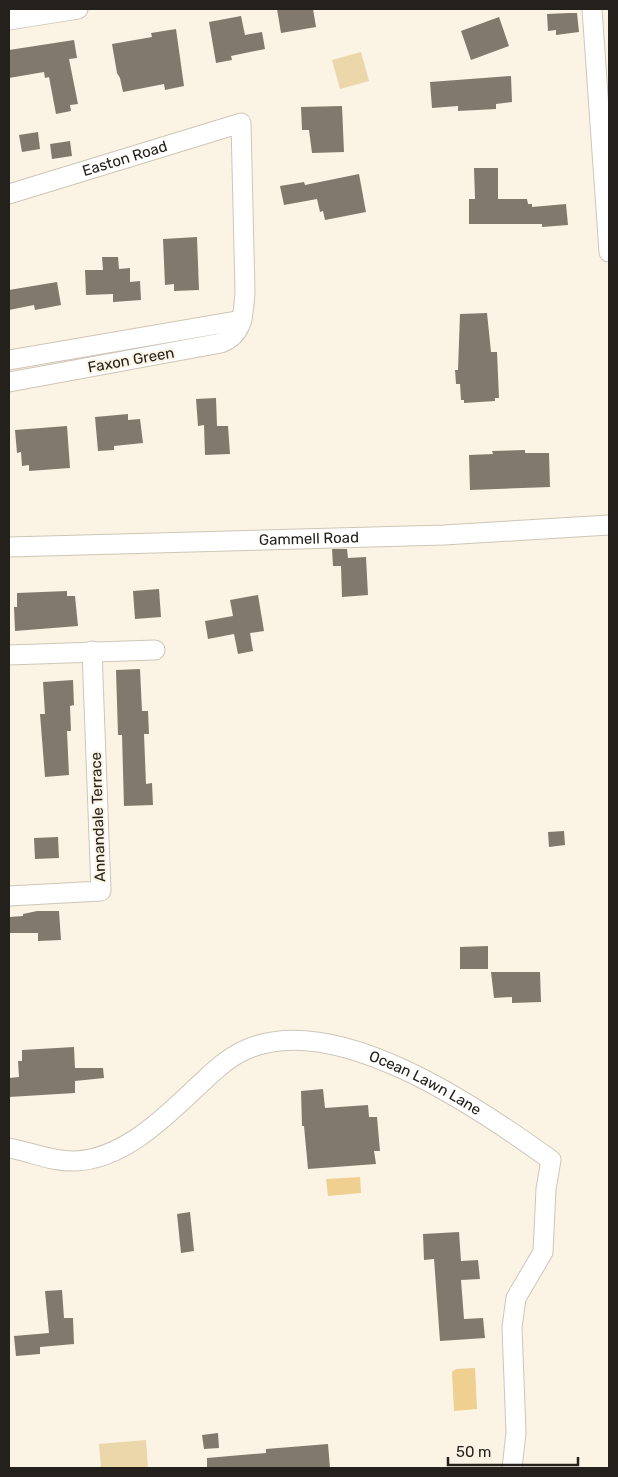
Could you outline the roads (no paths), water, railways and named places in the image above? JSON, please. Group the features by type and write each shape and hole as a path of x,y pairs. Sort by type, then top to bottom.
{"street":[{"path":"9,20 78,9"},
{"path":"592,9 606,147 609,252"},
{"name":"Easton Road","path":"9,194 241,123"},
{"name":"Faxon Green","path":"9,382 221,343 236,335 242,320 245,293 241,123"},
{"name":"Faxon Green","path":"9,360 242,320"},
{"name":"Gammell Road","path":"9,547 444,536 609,525"},
{"path":"9,655 154,650"},
{"name":"Annandale Terrace","path":"9,896 101,890 92,651"},
{"name":"Ocean Lawn Lane","path":"9,1148 73,1162 103,1156 133,1140 179,1104 219,1067 241,1051 278,1041 320,1041 377,1058 456,1097 485,1114 551,1160 544,1207 542,1252 516,1298 512,1327 516,1433 512,1468"}]}
